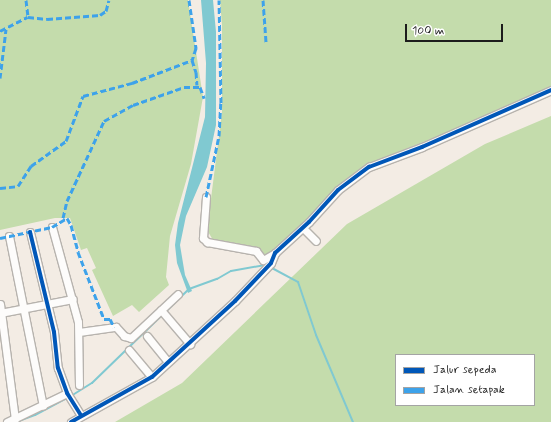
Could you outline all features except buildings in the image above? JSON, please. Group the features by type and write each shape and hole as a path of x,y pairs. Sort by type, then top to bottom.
{"street":[{"path":"206,197 203,238 207,242 256,251 263,260 275,253 303,228 338,190 369,167 422,147 551,90"},
{"path":"52,227 73,299 78,332 79,385"},
{"path":"303,228 316,241"},
{"path":"30,232 48,305 58,368 69,396 80,415"},
{"path":"9,236 43,406"},
{"path":"71,422 80,415 152,377 236,302 268,266 275,253"},
{"path":"78,332 116,328 128,339 164,313 178,294"},
{"path":"1,313 24,310 73,299"},
{"path":"0,304 15,419"},
{"path":"164,313 190,344"},
{"path":"147,336 168,362"},
{"path":"129,350 152,377"},
{"path":"7,422 69,396"}],"green space":[{"path":"0,0 188,0 203,97 191,164 170,236 166,277 169,285 139,312 132,305 113,316 92,270 96,268 87,248 81,250 70,218 55,218 0,230"},
{"path":"220,0 551,0 551,86 476,121 378,160 319,207 272,254 264,257 213,240 207,230 222,112 222,26"},
{"path":"551,116 551,422 115,422 182,383 347,224 485,144"}],"water":[{"path":"201,0 213,0 216,32 216,125 207,167 186,216 180,245 185,275 192,291 188,293 177,263 175,245 178,223 205,117 206,63"}],"waterway":[{"path":"71,396 92,383 189,289 217,279 231,271 266,265"},
{"path":"270,267 298,282 316,335 353,422"},
{"path":"16,422 35,415 67,398"}],"marked path":[{"path":"26,0 28,17"},
{"path":"0,31 28,17 47,19 100,15 106,11 109,0"},
{"path":"189,0 196,48 192,60"},
{"path":"206,197 219,136 221,103 219,0"},
{"path":"263,0 266,42"},
{"path":"0,78 6,29"},
{"path":"192,60 196,72 197,85"},
{"path":"0,188 18,186 31,166 66,141 83,96 132,83 192,60"},
{"path":"63,218 67,201 104,121 133,105 184,87 200,87 204,98"},
{"path":"0,238 52,227 67,218 71,225 78,252 104,319 110,319 114,327"}],"cycle path":[{"path":"71,422 152,377 235,301 271,263 275,253 309,222 338,190 369,167 422,147 551,90"},
{"path":"30,232 54,332 58,368 67,393 81,415"}]}
